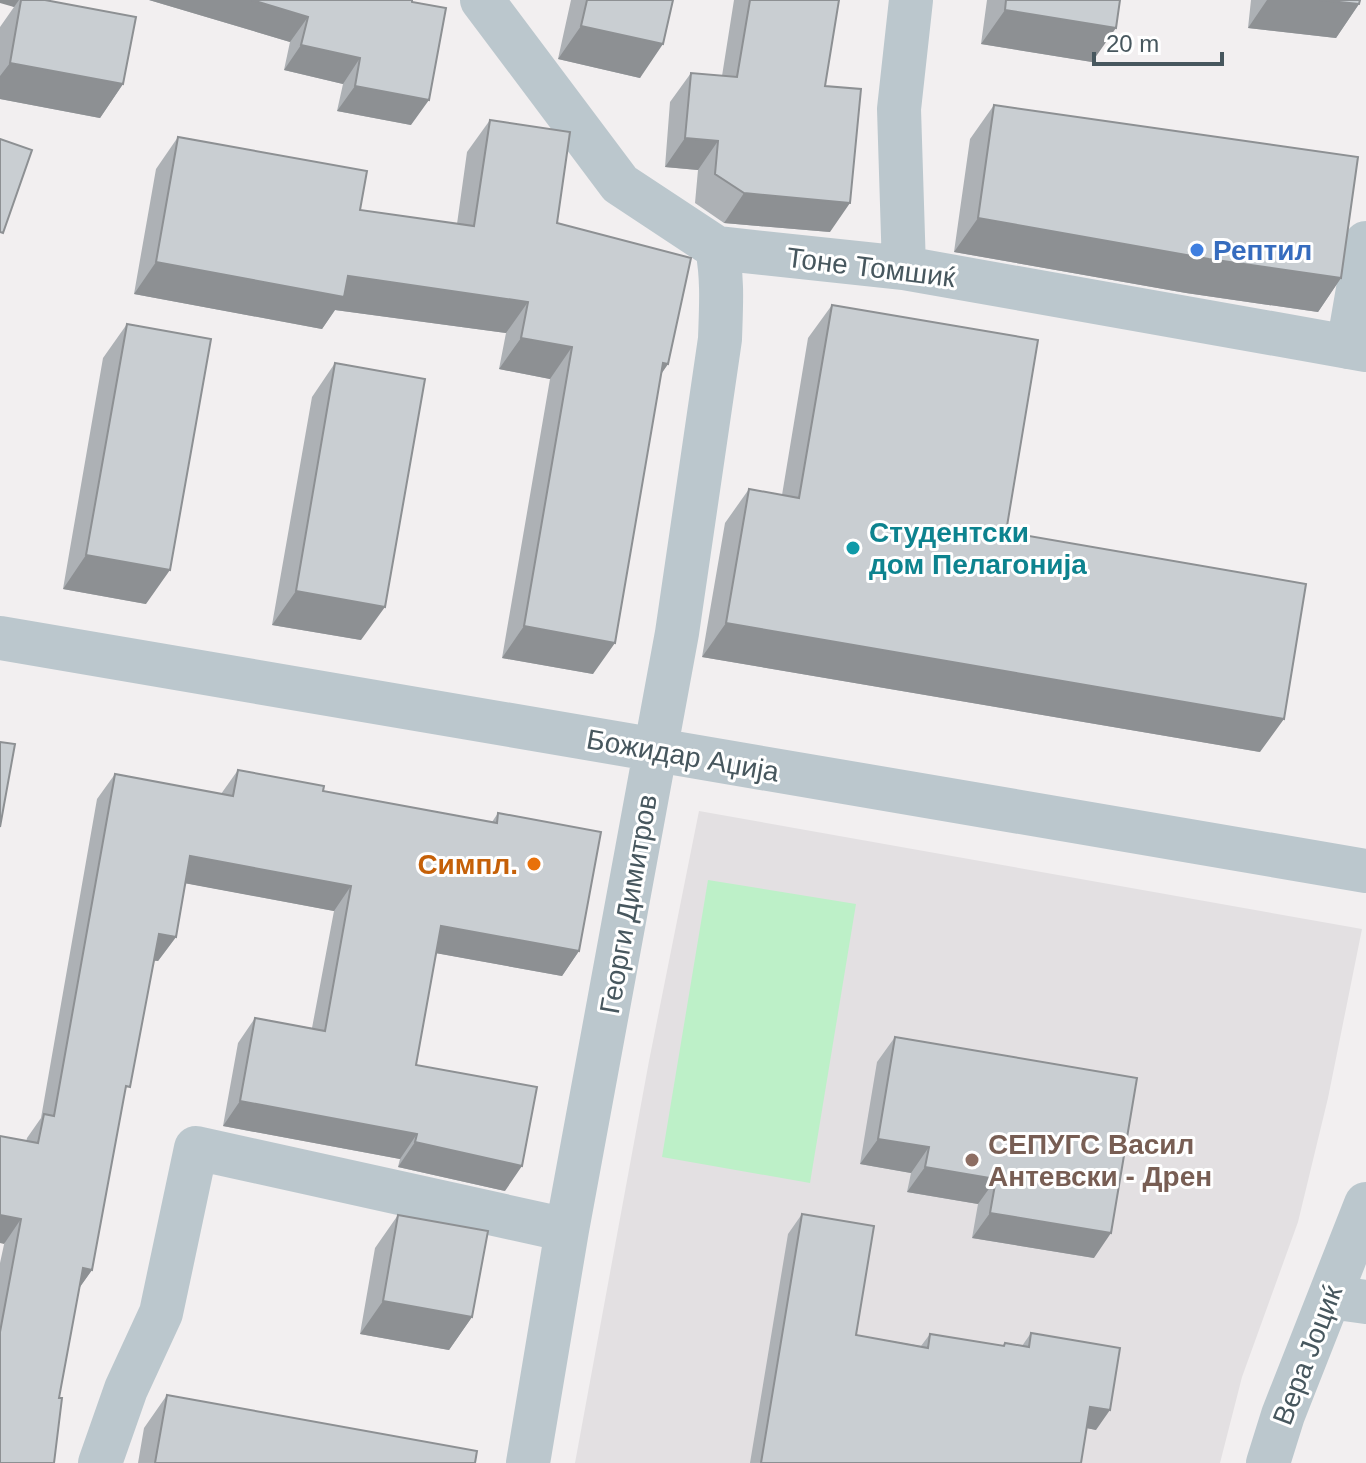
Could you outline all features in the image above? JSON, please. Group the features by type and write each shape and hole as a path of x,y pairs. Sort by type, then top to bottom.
{"street":[{"name":"Тоне Томшиќ","path":"482,0 620,184 717,248 904,268 1357,349"},
{"path":"904,268 899,109 911,0"},
{"path":"1357,349 1366,243"},
{"name":"Георги Димитров","path":"528,1463 567,1230 677,633 720,339 722,296 717,248"},
{"name":"Божидар Аџија","path":"0,638 1366,871"},
{"path":"100,1463 126,1389 161,1313 196,1148 567,1230"},
{"name":"Вера Јоциќ","path":"1268,1463 1283,1415 1348,1300 1366,1204"}],"shaded area":[{"name":"СЕПУГС Васил Антевски - Дрен","path":"699,811 1362,929 1328,1098 1298,1222 1242,1377 1220,1463 575,1463 649,1061"}],"green space":[{"path":"708,880 856,904 810,1183 662,1157"}],"building":[{"path":"21,0 45,0 136,17 123,84 10,63"},
{"path":"252,0 412,0 446,8 429,100 355,86 360,58 301,45 308,17"},
{"path":"587,0 673,0 663,44 581,26"},
{"path":"750,0 839,0 825,86 861,89 850,203 744,193 715,174 718,141 685,138 691,73 737,77"},
{"path":"1006,0 1120,0 1116,28 1005,10"},
{"path":"1320,0 1360,0 1359,4"},
{"path":"994,105 1358,157 1341,278 1209,259 978,218"},
{"path":"490,120 570,132 557,223 691,258 668,364 663,363 615,643 524,626 572,347 521,338 528,302 348,276 344,297 156,262 178,137 367,171 360,210 474,226"},
{"path":"0,139 32,150 3,233 0,232"},
{"name":"Студентски дом Пелагонија","path":"832,305 1038,340 1006,532 1306,584 1284,719 726,623 749,489 799,498"},
{"path":"127,324 211,339 170,570 86,555"},
{"path":"335,363 425,379 385,607 296,591"},
{"path":"0,742 15,744 0,827"},
{"path":"238,770 324,786 323,791 497,823 498,813 601,832 579,951 441,926 416,1065 537,1087 522,1166 415,1142 417,1134 240,1101 255,1018 325,1031 351,886 190,856 176,937 159,934 130,1087 126,1086 92,1270 83,1268 59,1398 62,1398 54,1463 0,1463 0,1332 21,1219 0,1215 0,1136 38,1143 44,1114 54,1116 115,774 233,796"},
{"path":"895,1037 1137,1078 1111,1233 990,1213 996,1179 925,1167 929,1147 878,1139"},
{"path":"802,1214 874,1226 856,1335 928,1348 930,1334 1029,1347 1031,1333 1120,1348 1110,1410 1090,1407 1081,1463 761,1463"},
{"path":"398,1215 488,1231 472,1317 383,1301"},
{"path":"167,1395 477,1451 475,1463 155,1463"}],"place":[{"name":"Рептил","path":"1197,250"},
{"name":"Студентски дом Пелагонија","path":"853,548"},
{"name":"Симпл.","path":"534,864"},
{"name":"СЕПУГС Васил Антевски - Дрен","path":"972,1160"}]}
